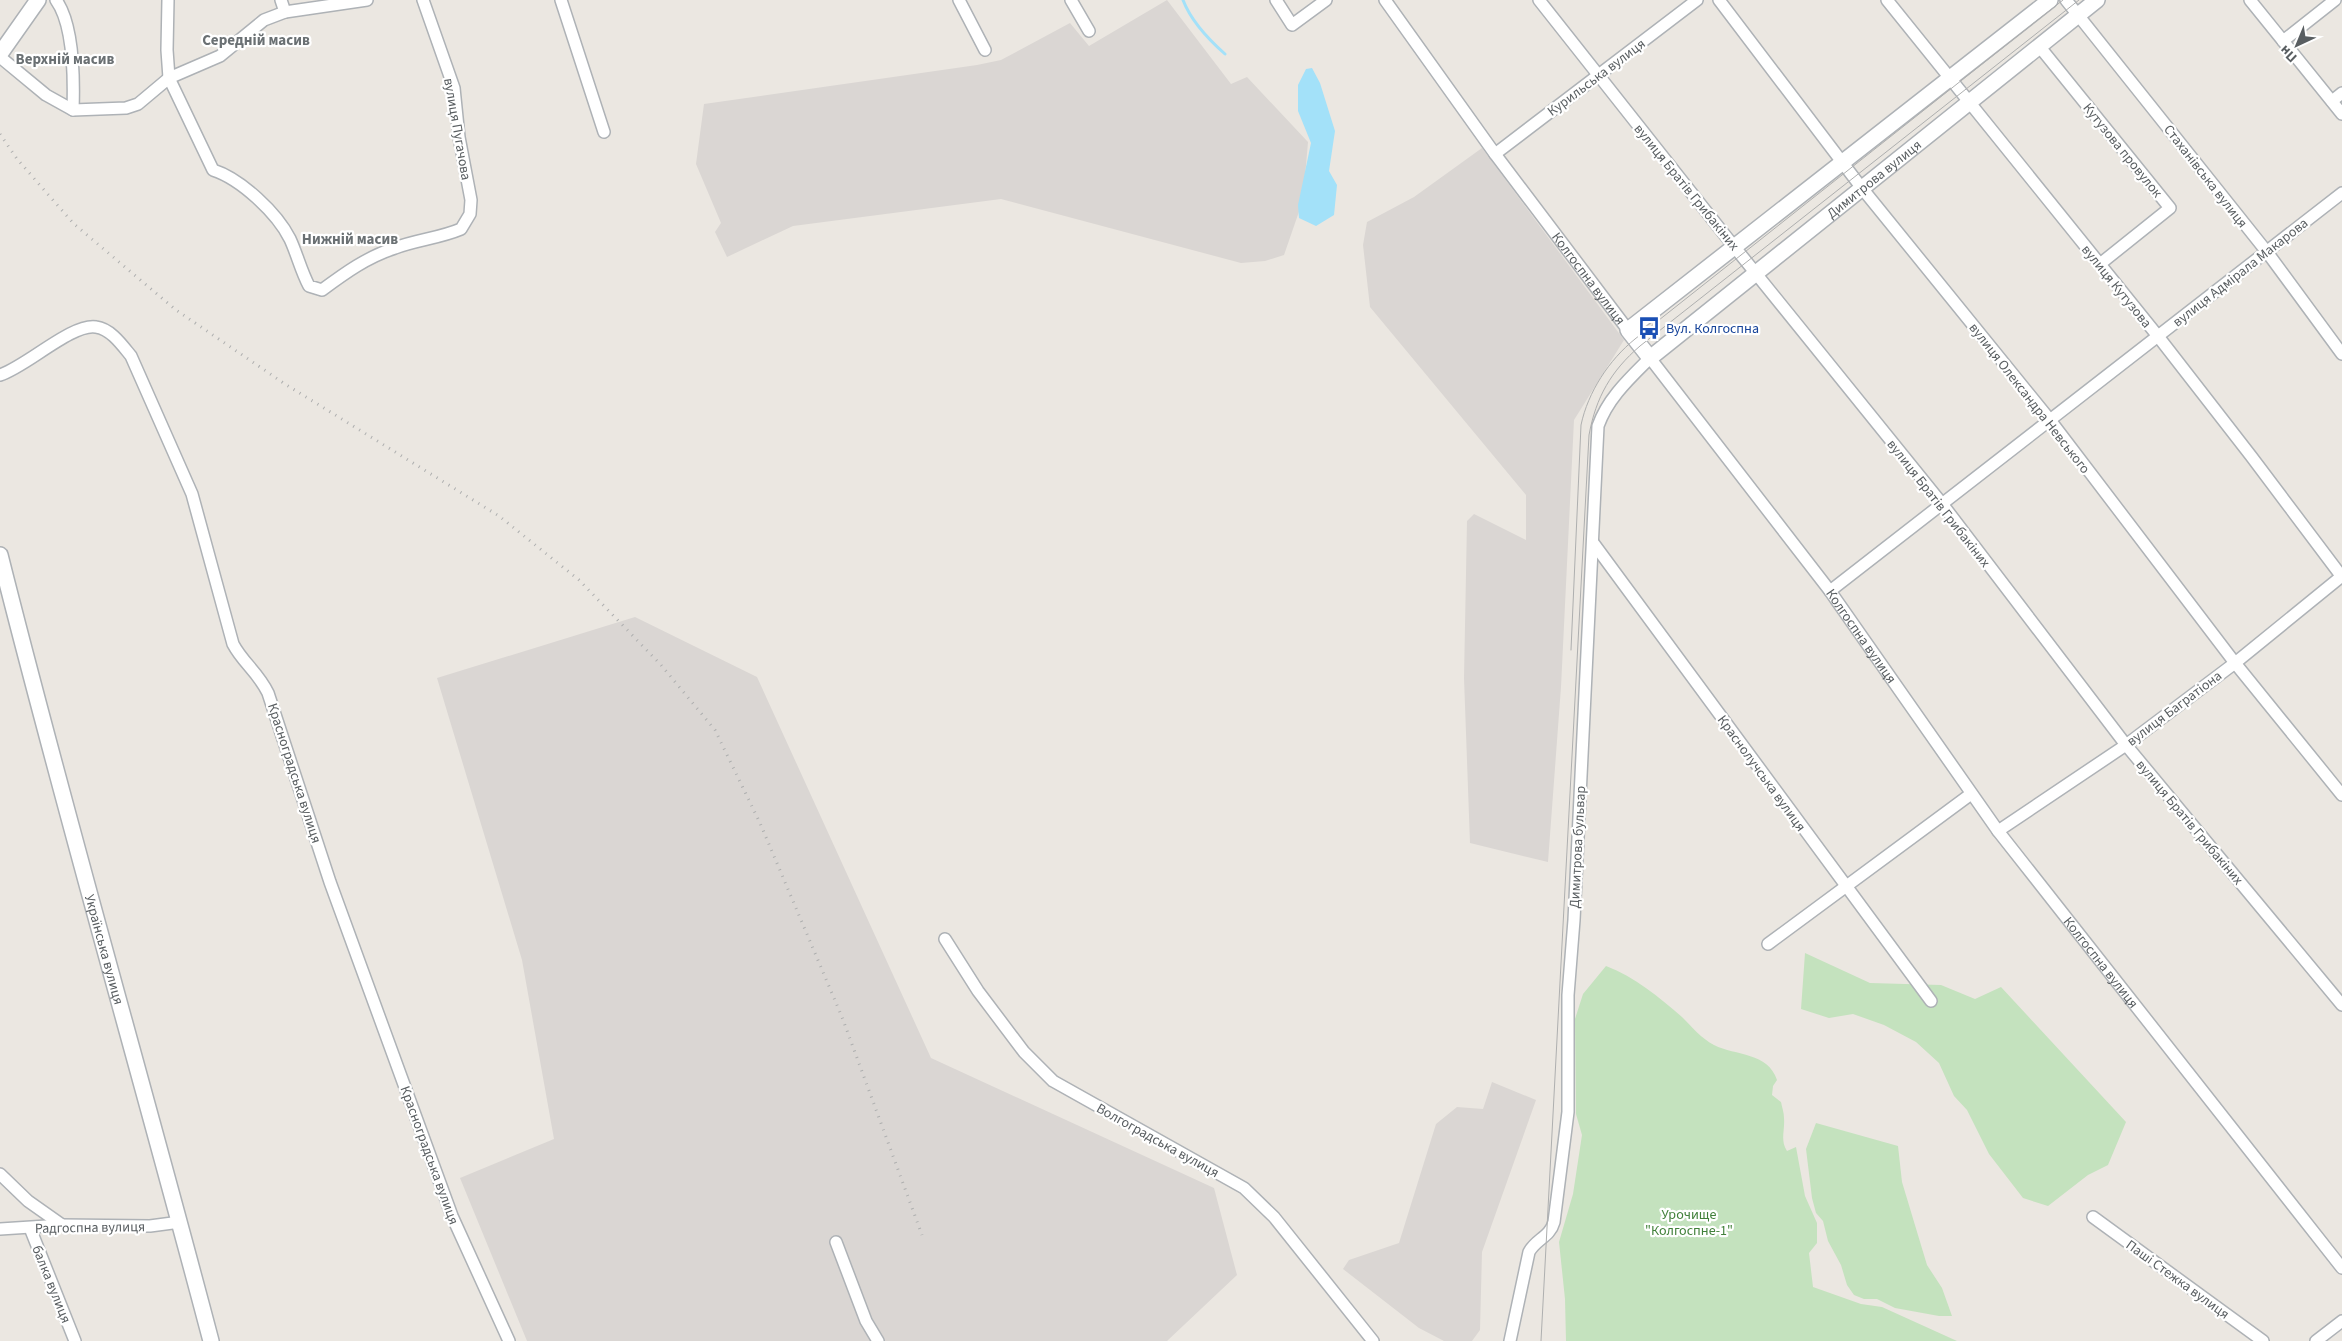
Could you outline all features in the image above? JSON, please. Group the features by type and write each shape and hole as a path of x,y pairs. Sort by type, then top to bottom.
{"street":[{"path":"38,0 5,36 0,56 46,95 72,110 126,108 138,104 169,78 220,56 264,20 284,12 367,0"},
{"path":"56,0 63,12 68,34 73,88 72,110"},
{"path":"168,0 167,50 169,78"},
{"path":"281,0 284,12"},
{"name":"вулиця Пугачова","path":"169,78 213,170 222,173 258,199 270,211 289,237 309,286 322,290 350,269 372,257 395,248 461,229 470,214 471,200 459,137 454,88 423,0"},
{"path":"561,0 604,132"},
{"path":"960,0 985,50"},
{"path":"1071,0 1089,31"},
{"path":"1276,0 1292,25 1326,0"},
{"name":"Колгоспна вулиця","path":"1385,0 1496,154 1628,330 1830,591 1998,830 2342,1268"},
{"name":"вулиця Братів Грибакіних","path":"1539,0 1942,505 2126,745 2342,1005"},
{"name":"Курильська вулиця","path":"1496,154 1697,0"},
{"name":"вулиця Олександра Невського","path":"1719,0 1861,187 2050,420 2235,663 2342,795"},
{"name":"вулиця Кутузова","path":"1887,0 2157,336 2342,576"},
{"path":"1628,330 1844,163 1949,78 2050,0"},
{"name":"Стаханівська вулиця","path":"2066,0 2267,252 2342,354"},
{"name":"Димитрова вулиця","path":"1650,358 1861,187 2098,0"},
{"path":"2250,0 2342,114"},
{"path":"2283,41 2335,0"},
{"name":"Кутузова провулок","path":"2039,46 2170,208 2100,264"},
{"path":"2332,101 2342,93"},
{"name":"вулиця Адмірала Макарова","path":"1830,591 2342,193"},
{"name":"Красноградська вулиця","path":"0,375 86,327 104,330 123,346 130,356 192,494 233,644 239,655 260,677 268,694 330,882 452,1216 509,1341"},
{"name":"Димитрова бульвар","path":"1510,1341 1529,1252 1535,1242 1548,1235 1554,1222 1566,1126 1568,995 1574,920 1594,544 1598,426 1604,410 1614,395 1650,358"},
{"name":"Краснолучська вулиця","path":"1594,544 1931,1002"},
{"name":"Українська вулиця","path":"0,555 56,773 211,1341"},
{"name":"вулиця Багратіона","path":"1998,830 2126,745 2235,663 2342,576"},
{"path":"1768,944 1971,794"},
{"name":"Волгоградська вулиця","path":"945,939 978,991 1024,1052 1054,1081 1244,1188 1274,1217 1373,1341"},
{"path":"0,1174 28,1201 62,1225"},
{"name":"Паші Стежка вулиця","path":"2093,1217 2263,1341"},
{"name":"Радгоспна вулиця","path":"0,1229 62,1225 150,1226 180,1222"},
{"name":"балка вулиця","path":"30,1228 75,1341"},
{"path":"836,1242 866,1321 878,1341"},
{"path":"2316,1341 2342,1321"}],"shaded area":[{"path":"1167,0 1231,84 1247,77 1308,142 1303,200 1284,255 1265,261 1241,263 1001,199 793,226 727,257 715,232 721,223 696,164 704,104 1001,60 1070,23 1089,46"},
{"path":"1482,148 1624,340 1574,420 1561,687 1548,862 1470,843 1464,678 1467,521 1474,514 1526,540 1526,495 1370,307 1363,245 1367,222 1414,197"},
{"path":"635,617 757,677 931,1058 1214,1188 1237,1275 1167,1341 527,1341 460,1178 554,1139 522,960 437,678"},
{"path":"1492,1082 1536,1100 1482,1252 1480,1330 1472,1341 1444,1341 1419,1328 1343,1269 1349,1260 1399,1243 1436,1124 1457,1107 1483,1109"}],"green space":[{"path":"1805,953 1870,983 1941,985 1975,999 2001,987 2126,1122 2108,1165 2088,1175 2048,1206 2023,1198 1989,1154 1967,1110 1954,1096 1939,1063 1916,1042 1884,1025 1853,1014 1829,1018 1801,1009"},
{"name":"Урочище \"Колгоспне-1\"","path":"1606,966 1646,988 1714,1045 1750,1056 1766,1064 1773,1071 1777,1080 1773,1086 1772,1095 1781,1102 1784,1114 1783,1139 1785,1147 1787,1151 1796,1147 1805,1196 1817,1223 1817,1243 1809,1253 1813,1287 1861,1304 1882,1307 1957,1341 1566,1341 1565,1299 1559,1242 1573,1194 1582,1135 1576,1114 1575,1019 1583,994"},
{"path":"1816,1123 1898,1146 1902,1182 1927,1265 1942,1288 1952,1316 1939,1316 1895,1308 1877,1299 1864,1299 1854,1295 1847,1285 1841,1265 1828,1241 1823,1221 1816,1213 1812,1198 1806,1149"}],"water":[{"path":"1312,68 1320,83 1335,131 1329,171 1337,185 1334,215 1316,226 1299,218 1298,205 1311,143 1298,111 1298,85 1306,69"}],"waterway":[{"path":"1183,0 1186,8 1201,29 1225,54"}],"tram line":[{"path":"1571,650 1581,425 1594,389 1608,367 1635,339 2063,0"},
{"path":"1541,1341 1589,435 1596,409 1613,375 1640,346 2079,0"}],"railway":[{"path":"0,134 17,159 74,224 176,310 285,384 499,516 579,580 661,665 715,730 760,823 842,1017 922,1235"}],"place":[{"name":"Вул. Колгоспна","path":"1649,328"}],"district":[{"name":"Середній масив","path":"256,40"},
{"name":"Верхній масив","path":"65,59"},
{"name":"Нижній масив","path":"350,239"}]}
